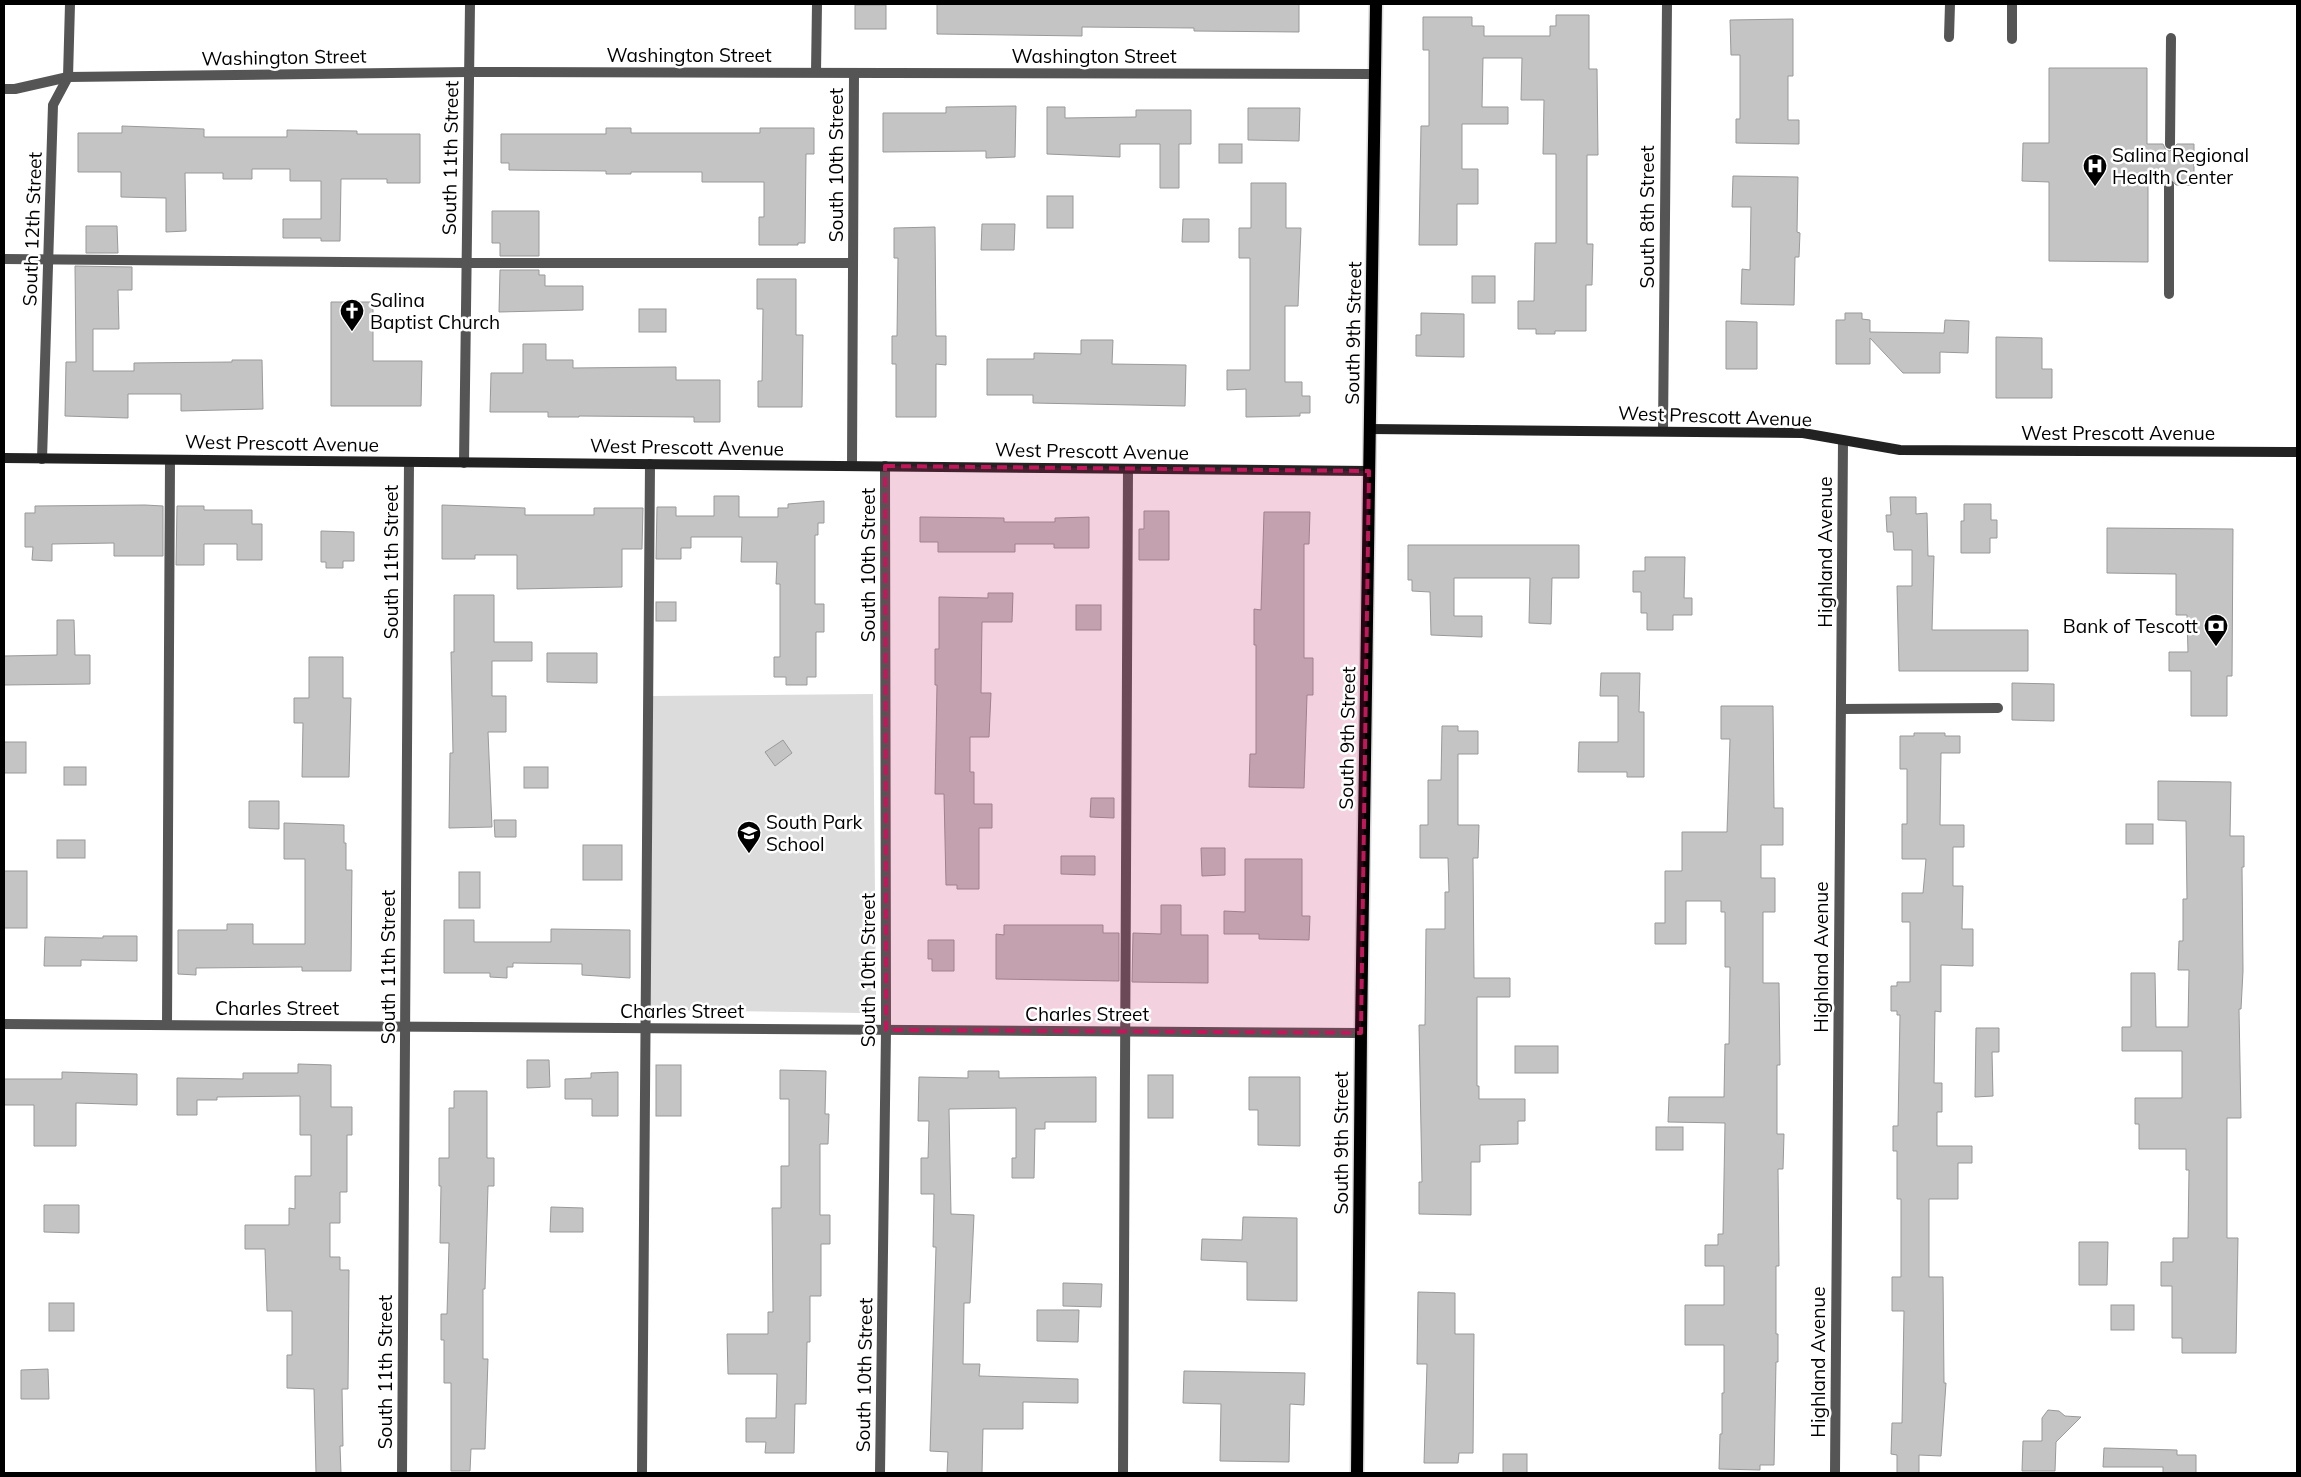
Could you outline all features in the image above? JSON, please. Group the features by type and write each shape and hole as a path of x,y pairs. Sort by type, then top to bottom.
{"main road":[{"name":"South 9th Street","path":"1357,1473 1361,1033 1376,4"}],"street":[{"name":"South 12th Street","path":"42,459 53,105 68,77 70,4"},
{"name":"South 11th Street","path":"464,463 470,4"},
{"name":"South 10th Street","path":"816,72 817,4"},
{"name":"South 8th Street","path":"1663,431 1666,4"},
{"path":"1949,37 1950,4"},
{"path":"2012,4 2012,39"},
{"path":"2170,144 2171,38"},
{"name":"Washington Street","path":"4,89 15,89 68,77 469,72 1376,74"},
{"name":"South 10th Street","path":"852,466 854,73"},
{"path":"2169,185 2169,294"},
{"path":"4,259 466,263 853,263"},
{"name":"West Prescott Avenue","path":"1370,429 1802,433 1843,442 1900,450 2297,452"},
{"name":"Highland Avenue","path":"1835,1473 1843,442"},
{"name":"West Prescott Avenue","path":"4,458 1370,472"},
{"path":"167,1025 170,460"},
{"name":"South 11th Street","path":"402,1473 409,462"},
{"path":"642,1473 650,464"},
{"name":"South 10th Street","path":"880,1473 886,1030 885,466"},
{"path":"1123,1473 1128,469"},
{"path":"1841,709 1998,708"},
{"name":"Charles Street","path":"4,1024 1361,1033"}],"highlighted area":[{"path":"885,466 1369,471 1361,1033 886,1030"}],"shaded area":[{"path":"873,694 876,997 870,1008 862,1013 650,1010 653,696"}],"building":[{"path":"937,4 1299,4 1299,32 1194,31 1194,28 1082,27 1082,36 937,34"},
{"path":"855,5 886,5 886,29 855,29"},
{"path":"1556,15 1589,15 1589,69 1597,69 1598,155 1587,155 1587,244 1593,244 1592,285 1586,285 1586,331 1555,331 1555,334 1536,334 1536,329 1518,329 1518,301 1534,301 1535,243 1556,243 1556,154 1543,154 1544,100 1521,100 1522,58 1483,58 1482,107 1508,107 1508,124 1462,124 1462,169 1478,169 1478,204 1457,204 1457,245 1419,245 1421,126 1429,126 1429,50 1423,50 1423,17 1472,17 1472,26 1484,26 1484,36 1550,36 1550,26 1556,26"},
{"path":"1793,19 1793,76 1788,76 1788,120 1799,120 1799,144 1736,143 1736,119 1740,119 1740,55 1731,55 1730,20"},
{"path":"2049,68 2147,68 2147,144 2163,144 2166,150 2170,151 2177,144 2194,144 2194,185 2176,185 2169,178 2165,179 2162,184 2148,184 2148,262 2049,261 2049,182 2022,181 2023,143 2049,143"},
{"path":"1016,106 1015,157 986,158 986,151 883,152 883,113 946,113 946,107"},
{"path":"1047,107 1065,107 1065,118 1136,117 1136,110 1191,110 1191,144 1179,144 1179,188 1160,188 1160,144 1120,144 1120,157 1047,154"},
{"path":"1248,108 1300,108 1299,141 1248,140"},
{"path":"122,126 204,129 204,137 287,137 287,130 357,131 357,134 420,134 420,183 387,183 387,179 341,179 340,241 321,241 321,238 283,238 283,219 321,219 321,181 290,181 290,169 252,169 252,179 223,179 223,173 185,173 186,231 166,232 166,198 121,197 121,172 78,172 78,133 122,133"},
{"path":"606,128 631,128 631,133 760,133 760,128 814,128 814,154 806,154 805,243 798,243 798,245 759,245 759,217 764,217 764,182 702,182 702,172 606,174 606,171 509,170 509,163 501,163 501,134 606,134"},
{"path":"1219,144 1242,144 1242,163 1219,163"},
{"path":"1733,176 1798,177 1797,232 1800,233 1799,257 1795,257 1794,305 1741,304 1742,269 1750,270 1751,207 1732,207"},
{"path":"1251,183 1286,183 1286,228 1301,228 1298,306 1285,306 1285,382 1302,382 1302,396 1310,396 1310,413 1300,413 1300,416 1246,417 1246,389 1227,390 1227,370 1250,370 1250,258 1239,258 1239,228 1251,228"},
{"path":"1047,196 1073,196 1073,228 1047,228"},
{"path":"492,211 539,211 539,256 500,256 500,243 492,243"},
{"path":"1183,219 1209,219 1209,242 1182,242"},
{"path":"982,224 1015,224 1014,250 981,250"},
{"path":"86,226 117,226 118,253 86,253"},
{"path":"935,227 936,336 946,336 946,365 936,364 936,417 896,417 896,364 892,364 892,336 897,336 898,258 894,258 894,228"},
{"path":"75,266 132,267 132,290 118,290 119,329 93,329 93,371 134,371 134,363 262,360 263,409 181,411 181,394 128,394 128,418 65,416 66,362 76,362"},
{"path":"500,270 539,270 539,275 545,275 545,286 583,286 583,310 499,312"},
{"path":"1472,276 1495,276 1495,303 1472,303"},
{"path":"757,279 796,279 796,335 803,335 802,407 758,407 758,381 762,381 763,309 757,309"},
{"name":"Salina Baptist Church","path":"331,302 373,302 373,361 422,361 421,406 331,406"},
{"path":"639,309 666,309 666,332 639,332"},
{"path":"1421,313 1464,314 1464,357 1416,356 1416,335 1421,335"},
{"path":"1845,313 1862,313 1862,319 1870,320 1870,332 1944,333 1945,320 1969,321 1968,353 1940,352 1940,373 1903,373 1870,338 1870,364 1836,364 1836,320 1845,320"},
{"path":"1726,321 1757,322 1757,369 1726,369"},
{"path":"1996,337 2042,338 2042,369 2052,369 2052,398 1996,398"},
{"path":"1081,340 1113,340 1112,364 1186,365 1185,406 1033,403 1033,395 987,395 987,359 1034,359 1034,353 1081,354"},
{"path":"523,344 546,344 546,360 573,360 573,368 676,367 676,380 720,380 720,422 694,422 694,417 548,417 548,412 490,412 491,373 523,373"},
{"path":"714,496 739,496 739,517 778,517 778,508 788,508 788,504 824,501 824,523 818,523 818,535 815,535 815,604 824,604 824,632 816,632 816,677 807,677 807,685 786,685 786,677 774,677 774,657 780,657 780,584 776,584 777,562 741,562 742,537 691,537 691,548 681,548 681,559 656,559 657,507 676,507 676,516 714,516"},
{"path":"1890,497 1916,497 1916,514 1927,513 1928,556 1934,556 1932,630 2028,630 2028,671 1899,671 1897,586 1912,586 1912,550 1894,550 1893,532 1887,532 1886,515 1891,515"},
{"path":"1964,504 1991,504 1991,520 1997,520 1997,538 1990,538 1990,553 1961,553 1961,521 1964,521"},
{"path":"442,505 525,508 525,515 594,515 594,508 643,508 642,549 622,549 622,587 517,589 517,555 475,555 475,559 442,559"},
{"path":"35,506 163,506 163,556 114,556 114,543 52,544 52,561 32,560 33,547 25,547 25,513 35,513"},
{"path":"177,506 204,506 204,510 252,510 252,524 262,524 262,560 237,560 237,544 204,544 204,565 176,565"},
{"path":"1144,511 1169,511 1169,560 1139,560 1139,529 1144,529"},
{"path":"1264,512 1310,512 1309,544 1304,544 1304,658 1313,658 1313,695 1307,695 1304,788 1249,787 1250,754 1256,754 1256,645 1254,645 1254,609 1261,610"},
{"path":"920,517 1004,518 1004,522 1055,522 1055,518 1089,517 1089,548 1054,548 1054,544 1015,544 1015,552 938,552 938,542 920,542"},
{"path":"2107,528 2233,529 2232,676 2227,676 2227,716 2191,716 2191,671 2169,671 2169,652 2188,652 2187,615 2176,615 2176,574 2107,573"},
{"path":"321,531 354,532 354,561 343,561 343,568 326,568 326,562 321,562"},
{"path":"1408,545 1579,545 1579,578 1552,578 1551,624 1529,623 1530,578 1454,578 1454,616 1482,616 1482,637 1431,635 1430,592 1412,591 1412,580 1408,580"},
{"path":"1645,557 1685,557 1684,598 1692,598 1692,615 1673,615 1673,630 1647,630 1647,613 1641,613 1641,592 1633,592 1633,571 1645,571"},
{"path":"988,593 1013,593 1012,622 982,622 981,693 991,693 989,737 970,737 970,772 974,772 974,804 992,804 992,828 979,828 979,889 957,889 957,885 946,885 944,794 935,794 937,685 935,685 935,649 939,649 939,597 988,598"},
{"path":"454,595 494,595 494,642 532,642 532,661 492,661 492,696 506,696 506,732 488,732 492,827 449,828 450,753 453,753 451,652 454,652"},
{"path":"656,602 676,602 676,621 656,621"},
{"path":"1076,605 1101,605 1101,630 1076,630"},
{"path":"57,620 74,620 75,655 90,655 90,684 4,685 4,656 57,655"},
{"path":"547,653 597,653 597,683 547,682"},
{"path":"309,657 343,657 343,698 351,698 349,777 302,777 303,723 294,723 294,698 309,698"},
{"path":"1601,673 1640,673 1639,712 1644,712 1644,777 1627,777 1627,772 1578,772 1579,742 1618,742 1618,696 1600,696"},
{"path":"2012,683 2054,684 2054,721 2012,720"},
{"path":"1721,706 1773,706 1774,808 1783,808 1783,845 1761,845 1761,878 1775,878 1775,912 1763,912 1763,983 1779,983 1780,1065 1777,1065 1777,1134 1784,1134 1783,1169 1778,1169 1779,1266 1776,1266 1776,1334 1778,1334 1778,1362 1776,1362 1774,1465 1760,1465 1760,1470 1719,1469 1720,1434 1722,1434 1722,1393 1724,1393 1724,1345 1685,1345 1685,1305 1724,1305 1724,1266 1705,1266 1705,1245 1718,1245 1718,1234 1723,1234 1725,1123 1668,1122 1669,1097 1724,1097 1725,1044 1729,1044 1730,967 1725,967 1725,912 1721,912 1721,901 1686,901 1686,944 1655,944 1655,923 1665,923 1665,871 1682,871 1682,832 1727,832 1730,739 1721,739"},
{"path":"1442,726 1458,726 1458,731 1478,731 1478,754 1458,754 1458,825 1479,825 1478,858 1473,858 1474,978 1510,978 1510,997 1477,997 1477,1086 1479,1086 1479,1099 1525,1099 1525,1121 1518,1121 1518,1144 1480,1145 1480,1162 1471,1162 1471,1215 1419,1214 1419,1182 1422,1182 1419,1025 1425,1025 1426,929 1445,929 1445,892 1449,892 1448,858 1420,858 1420,825 1428,825 1428,780 1441,780"},
{"path":"1914,733 1945,733 1945,736 1960,736 1960,753 1941,753 1940,825 1964,825 1964,847 1953,847 1953,886 1963,886 1962,929 1973,929 1973,966 1941,965 1941,1012 1935,1011 1934,1083 1942,1083 1942,1112 1937,1112 1937,1146 1972,1146 1972,1163 1958,1163 1958,1199 1929,1199 1929,1277 1943,1277 1944,1383 1946,1383 1941,1456 1919,1455 1919,1473 1897,1473 1897,1455 1891,1454 1892,1423 1902,1423 1904,1311 1892,1311 1892,1277 1901,1277 1901,1199 1897,1199 1897,1151 1893,1151 1893,1126 1898,1126 1900,1015 1897,1015 1897,1011 1891,1011 1891,986 1897,986 1897,982 1910,982 1910,922 1902,922 1902,893 1923,893 1926,859 1902,859 1902,824 1907,824 1907,769 1900,769 1900,736 1914,736"},
{"path":"783,740 792,753 775,766 765,752"},
{"path":"4,742 26,742 26,773 4,773"},
{"path":"64,767 86,767 86,785 64,785"},
{"path":"524,767 548,767 548,788 524,788"},
{"path":"2158,781 2231,782 2230,836 2244,836 2244,867 2242,867 2243,971 2241,1009 2239,1009 2241,1118 2227,1118 2227,1238 2238,1238 2236,1353 2182,1353 2182,1338 2172,1338 2172,1286 2161,1286 2161,1262 2173,1262 2173,1238 2188,1238 2189,1170 2186,1170 2186,1149 2139,1149 2139,1124 2135,1124 2135,1098 2182,1098 2182,1051 2122,1051 2122,1027 2131,1027 2131,973 2155,973 2156,1027 2188,1027 2189,970 2178,970 2179,941 2183,941 2183,899 2187,899 2186,821 2158,820"},
{"path":"1091,798 1114,798 1114,818 1090,817"},
{"path":"249,801 279,801 279,829 249,828"},
{"path":"494,820 516,820 516,837 495,837"},
{"path":"284,823 344,825 346,870 352,870 351,971 302,971 302,967 196,968 196,975 178,974 178,930 227,930 227,924 253,924 253,944 305,944 305,859 284,859"},
{"path":"2126,824 2153,824 2153,844 2126,844"},
{"path":"57,840 85,840 85,858 57,858"},
{"path":"583,845 622,845 622,880 583,880"},
{"path":"1201,848 1225,848 1225,875 1202,876"},
{"path":"1061,856 1095,856 1095,875 1061,874"},
{"path":"1245,859 1302,859 1302,916 1310,916 1309,940 1259,939 1259,934 1224,934 1224,911 1245,912"},
{"path":"4,871 27,871 27,928 4,928"},
{"path":"459,872 480,872 480,908 459,908"},
{"path":"1161,905 1181,905 1181,935 1208,935 1208,983 1132,982 1133,933 1161,934"},
{"path":"444,920 474,920 474,942 551,942 551,929 630,930 630,978 582,975 582,964 513,963 513,967 507,967 507,978 490,977 490,973 444,973"},
{"path":"1004,925 1103,925 1103,933 1119,933 1119,981 996,979 996,934 1004,935"},
{"path":"103,936 137,936 137,961 81,960 81,966 44,966 45,937 103,938"},
{"path":"928,940 954,940 954,971 932,971 932,959 928,959"},
{"path":"1976,1028 1999,1028 1999,1052 1992,1052 1993,1096 1975,1097"},
{"path":"1515,1046 1558,1046 1558,1073 1515,1073"},
{"path":"527,1060 549,1060 550,1087 527,1088"},
{"path":"298,1064 331,1065 331,1107 352,1107 352,1135 347,1135 347,1192 340,1192 340,1223 330,1223 330,1257 340,1257 340,1270 349,1270 348,1389 342,1389 343,1446 340,1446 341,1473 316,1473 314,1389 287,1388 287,1355 292,1355 292,1311 267,1311 265,1249 245,1249 245,1225 289,1225 289,1208 295,1209 295,1176 311,1176 311,1135 300,1135 300,1096 217,1097 217,1100 197,1100 197,1115 177,1115 177,1078 243,1079 243,1073 298,1073"},
{"path":"656,1065 681,1065 681,1116 656,1116"},
{"path":"780,1070 826,1071 825,1114 829,1114 828,1144 820,1144 820,1215 830,1215 830,1244 821,1244 821,1296 810,1296 810,1342 807,1342 806,1404 795,1404 794,1453 765,1453 766,1442 746,1442 746,1418 776,1418 777,1374 728,1374 727,1334 768,1334 768,1312 773,1312 772,1208 781,1208 781,1166 789,1166 789,1099 780,1099"},
{"path":"968,1071 999,1071 999,1078 1096,1077 1096,1122 1045,1122 1045,1129 1035,1129 1034,1178 1012,1178 1012,1158 1016,1158 1016,1108 949,1109 951,1214 974,1215 970,1303 964,1303 963,1364 980,1364 979,1376 1078,1379 1078,1403 1023,1402 1023,1429 983,1429 982,1473 947,1473 948,1452 930,1451 936,1247 933,1247 934,1194 921,1194 921,1158 928,1158 929,1121 918,1121 919,1077 968,1078"},
{"path":"62,1072 137,1074 137,1105 76,1103 76,1146 34,1146 34,1105 4,1105 4,1079 62,1079"},
{"path":"618,1072 618,1116 592,1116 592,1099 565,1099 565,1079 591,1078 591,1073"},
{"path":"1148,1075 1173,1075 1173,1118 1148,1118"},
{"path":"1249,1077 1300,1077 1300,1146 1258,1145 1258,1110 1249,1110"},
{"path":"454,1091 487,1091 487,1158 494,1158 494,1186 488,1186 485,1289 483,1289 483,1359 488,1359 485,1449 471,1449 470,1471 451,1471 451,1383 444,1383 444,1340 441,1340 441,1314 447,1314 449,1243 440,1243 441,1186 439,1186 439,1158 449,1158 449,1108 454,1108"},
{"path":"1656,1127 1683,1127 1683,1150 1656,1150"},
{"path":"44,1205 79,1205 79,1233 44,1232"},
{"path":"551,1207 583,1208 583,1232 550,1232"},
{"path":"1243,1217 1297,1218 1297,1301 1247,1300 1247,1262 1201,1260 1202,1239 1242,1240"},
{"path":"2079,1242 2108,1242 2107,1285 2079,1285"},
{"path":"1063,1283 1102,1284 1101,1307 1063,1306"},
{"path":"1418,1292 1455,1293 1455,1334 1474,1334 1473,1453 1459,1453 1458,1463 1424,1463 1427,1364 1417,1364"},
{"path":"49,1303 74,1303 74,1331 49,1331"},
{"path":"2111,1305 2134,1305 2134,1330 2111,1330"},
{"path":"1037,1310 1079,1310 1078,1342 1037,1341"},
{"path":"48,1369 49,1399 21,1399 21,1370"},
{"path":"1184,1371 1305,1373 1304,1405 1290,1404 1289,1462 1220,1461 1221,1404 1183,1403"},
{"path":"2048,1410 2059,1411 2065,1416 2081,1417 2056,1442 2055,1471 2022,1471 2023,1441 2042,1441 2042,1418"},
{"path":"2104,1448 2177,1450 2177,1455 2196,1455 2196,1473 2163,1473 2163,1467 2103,1467"},
{"path":"1503,1454 1527,1454 1527,1473 1503,1473"}],"place":[{"name":"Salina Regional Health Center","path":"2095,187"},
{"name":"Salina Baptist Church","path":"352,332"},
{"name":"Bank of Tescott","path":"2216,647"},
{"name":"South Park School","path":"749,854"}]}
